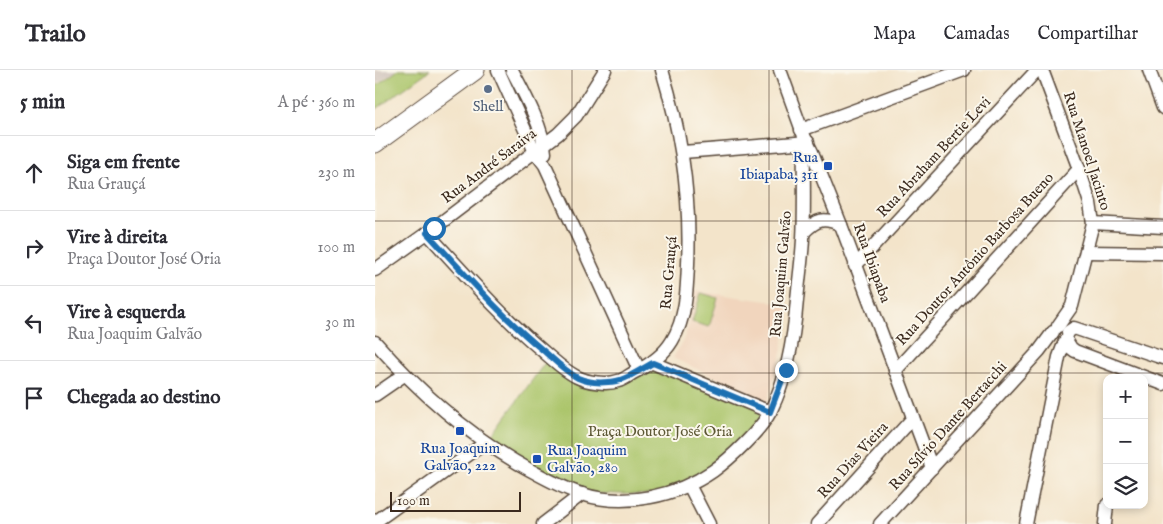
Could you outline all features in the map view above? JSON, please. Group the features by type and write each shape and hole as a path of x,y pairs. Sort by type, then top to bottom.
{"highway":[{"path":"375,128 455,70"},
{"path":"375,143 475,70"}],"street":[{"path":"498,70 540,149"},
{"path":"512,70 534,118 545,165 639,370"},
{"name":"Rua André Saraiva","path":"375,270 540,149 569,124 605,70"},
{"name":"Rua Grauçá","path":"427,233 525,336 577,377 588,381 618,382 653,363 671,343 678,329 684,307 689,242 683,152 673,104 662,70"},
{"name":"Rua Ibiapaba","path":"780,70 804,137 841,225 932,468"},
{"path":"683,152 804,137 964,70"},
{"name":"Rua Abraham Bertie Levi","path":"855,266 1037,70"},
{"name":"Rua Manoel Jacinto","path":"1026,524 1059,357 1061,336 1072,306 1093,224 1090,203 1079,169 1043,70"},
{"path":"1149,70 1163,108"},
{"name":"Rua Joaquim Galvão","path":"375,342 435,404 485,443 551,482 583,494 618,499 662,495 689,485 724,463 754,432 770,412 786,370 794,329 804,232 804,137"},
{"name":"Rua Doutor Antônio Barbosa Bueno","path":"895,371 1079,169"},
{"path":"804,232 811,224 821,220 830,220 841,225"},
{"path":"1093,224 1163,227"},
{"path":"1086,252 1163,253"},
{"path":"1163,358 1074,328 1061,336 1071,348 1121,373 1163,384"},
{"name":"Rua Sílvio Dante Bertacchi","path":"880,524 1039,350 1061,336"},
{"path":"653,363 770,412"},
{"path":"375,395 404,374"},
{"name":"Rua Dias Vieira","path":"817,524 913,418"},
{"path":"375,522 485,443"},
{"path":"689,485 709,524"},
{"path":"543,524 583,494"},
{"path":"1105,524 1107,509"}],"shaded area":[{"path":"375,70 397,70 375,85"},
{"path":"694,291 790,304 779,363 767,401 673,358 683,341 689,324"}],"green space":[{"path":"398,70 430,70 375,110 375,87"},
{"path":"701,293 718,298 709,327 692,322"},
{"name":"Praça Doutor José Oria","path":"549,357 560,367 608,384 653,363 770,412 722,463 659,495 583,493 488,441"}],"place":[{"name":"Shell","path":"488,89"},
{"name":"Rua Ibiapaba, 311","path":"828,166"},
{"name":"Rua Joaquim Galvão, 222","path":"460,431"},
{"name":"Rua Joaquim Galvão, 280","path":"537,459"}],"route":[{"path":"434,228 427,233 469,279 525,336 577,377 588,381 618,382 653,363 770,412 786,370"}]}
